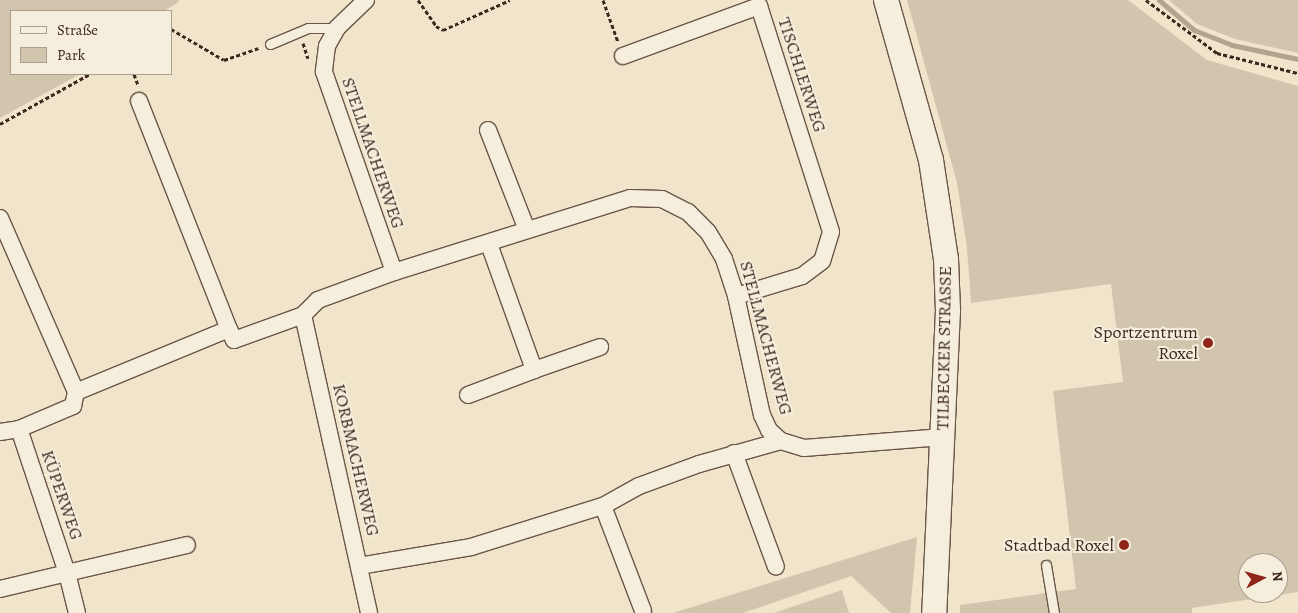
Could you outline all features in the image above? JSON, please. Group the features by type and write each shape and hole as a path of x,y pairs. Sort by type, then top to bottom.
{"main road":[{"name":"TILBECKER STRASSE","path":"886,0 931,160 940,214 948,310 934,613"}],"street":[{"name":"STELLMACHERWEG","path":"366,0 337,28 327,46 324,72 394,272"},
{"name":"TISCHLERWEG","path":"623,56 758,3 831,232 822,261 802,276 736,296"},
{"path":"76,392 229,329 139,101"},
{"path":"488,130 528,230"},
{"name":"STELLMACHERWEG","path":"229,329 234,340 303,315 318,300 394,272 489,244 630,198 662,199 688,212 708,232 724,259 736,296 762,415 769,430 781,441"},
{"path":"0,218 76,392 72,406 19,429 0,432"},
{"path":"489,244 534,370"},
{"name":"KORBMACHERWEG","path":"303,315 369,613"},
{"path":"468,395 600,347"},
{"name":"KÜPERWEG","path":"19,429 67,573 77,613"},
{"path":"359,566 470,547 603,506 639,486 734,453 781,441 804,448 943,437"},
{"path":"734,453 776,566"},
{"path":"603,506 643,611"},
{"path":"0,589 187,545"}],"lane":[{"path":"270,44 308,28 337,28"},
{"path":"1046,565 1054,613"}],"path":[{"path":"418,0 436,26 443,30 510,0"},
{"path":"603,0 623,56"},
{"path":"1146,0 1217,53 1298,73"},
{"path":"172,30 227,61 270,44"},
{"path":"0,124 88,75"}],"green space":[{"path":"0,0 178,0 179,2 166,10 10,10 10,75 78,75 0,118"},
{"name":"Sportzentrum Roxel","path":"907,0 1128,0 1207,60 1298,86 1298,592 1288,594 1288,553 1238,553 1238,601 1192,608 1192,613 960,613 960,605 1076,589 1053,391 1123,382 1111,284 971,303 967,248 957,183"},
{"path":"1169,0 1298,0 1298,53 1235,39 1197,24"},
{"path":"917,537 910,613 891,613 851,576 743,613 673,613"},
{"path":"842,590 849,613 774,613"}],"waterway":[{"path":"1159,0 1194,30 1232,45 1298,59"}],"place":[{"name":"Sportzentrum Roxel","path":"1208,343"},
{"name":"Stadtbad Roxel","path":"1124,545"}]}
